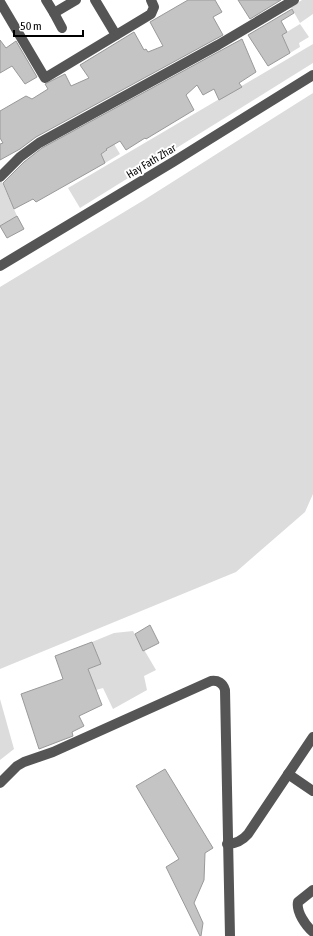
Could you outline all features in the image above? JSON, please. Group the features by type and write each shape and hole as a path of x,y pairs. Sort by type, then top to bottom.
{"street":[{"path":"46,0 62,28"},
{"path":"54,13 76,0"},
{"path":"95,0 116,36"},
{"path":"0,2 44,78 151,14 154,7 151,0"},
{"path":"0,177 20,157 39,144 218,45 294,0"},
{"name":"Hay Fath Zhar","path":"0,266 173,162 313,74"},
{"path":"0,783 17,766 24,762 53,752 211,681 217,681 222,684 225,690 230,936"},
{"path":"227,844 236,843 248,834 313,737"},
{"path":"288,774 313,791"},
{"path":"313,890 298,902 297,905 299,912 309,929 313,932"}],"shaded area":[{"path":"302,0 313,0 313,14 300,23 291,7"},
{"path":"300,24 309,37 299,43 300,47 290,53 282,35"},
{"path":"313,44 313,63 80,208 68,188"},
{"path":"313,93 313,494 305,512 236,572 0,669 0,287 144,200"},
{"path":"114,144 120,154 105,163 101,154 107,151 106,149"},
{"path":"1,180 17,216 0,226 0,181"},
{"path":"133,631 156,670 144,676 147,690 113,709 103,688 96,690 88,669 101,664 92,642 114,633"},
{"path":"0,699 14,749 0,760"}],"building":[{"path":"188,0 215,0 222,12 213,17 223,35 36,137 20,149 0,160 0,144 3,143 0,138 0,111 26,96 32,99 48,89 45,84 65,74 71,86 89,78 80,65 134,32 144,50 146,49 148,52 163,46 150,22"},
{"path":"238,0 281,0 250,19"},
{"path":"292,9 294,13 281,21 287,32 282,35 290,53 268,66 248,35"},
{"path":"242,39 256,72 239,83 242,87 219,100 214,89 203,95 197,85 186,95 194,110 126,150 120,141 106,149 107,150 101,154 105,163 36,202 33,199 14,209 3,183 24,162 42,148"},
{"path":"0,40 6,48 16,41 37,77 25,84 12,66 0,73"},
{"path":"17,216 24,229 7,238 0,226"},
{"path":"150,625 159,643 143,651 135,634"},
{"path":"92,642 101,664 88,669 102,705 79,716 84,726 72,732 73,736 39,749 21,694 63,679 55,656"},
{"path":"165,769 213,848 205,853 204,880 194,903 203,923 201,936 166,867 179,859 136,786"}]}
